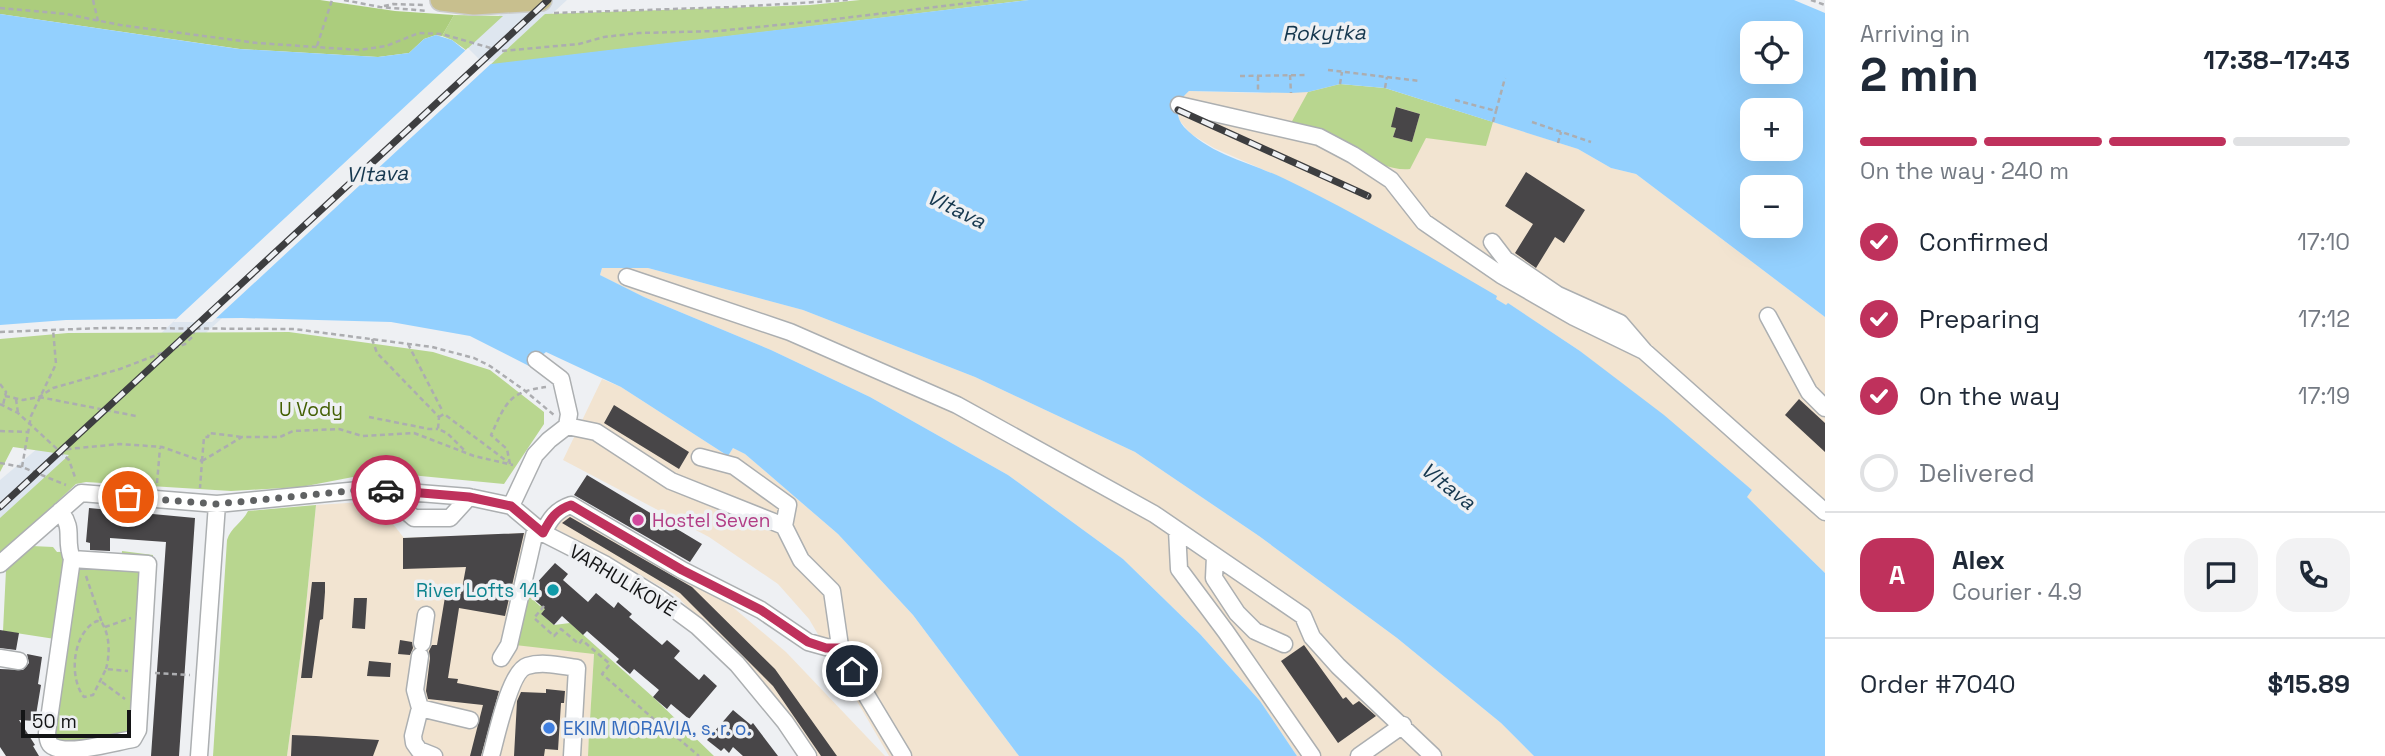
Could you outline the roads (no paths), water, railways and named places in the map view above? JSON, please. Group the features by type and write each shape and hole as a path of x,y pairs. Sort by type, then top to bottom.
{"main road":[{"path":"437,6 543,3"}],"street":[{"path":"1179,105 1319,137 1331,143 1391,180 1424,222 1501,275 1574,317 1644,351"},
{"path":"1492,242 1505,259 1558,295 1620,323 1644,351 1825,513"},
{"path":"627,277 790,332 957,405 1154,514 1303,616 1312,637 1338,666 1433,756"},
{"path":"1768,316 1809,392 1825,408"},
{"path":"536,360 561,379 569,414 568,426"},
{"path":"511,506 535,455 568,426 596,432 671,481 784,526"},
{"path":"700,457 734,466 788,505 784,526 801,560 832,591 841,653 903,756"},
{"name":"VARHULÍKOVÉ","path":"60,510 81,493 217,504 369,489 469,497 511,506 540,530 655,595 697,626 737,664 785,722 808,756"},
{"path":"403,491 407,512 414,518 450,518 469,497"},
{"path":"199,756 217,504"},
{"path":"501,658 509,645 540,530 561,508 571,505 682,570 761,610 808,642 826,648 840,648"},
{"path":"0,564 60,510 69,525 68,550 77,564 47,733 48,742 55,748 71,750 133,739 138,730 148,564 77,564"},
{"path":"1177,530 1179,569 1312,756"},
{"path":"1215,556 1214,578 1237,613 1255,631 1284,645"},
{"path":"426,615 415,690 420,708 414,743 419,750 434,756"},
{"path":"0,658 19,661"},
{"path":"491,756 515,677 524,666 539,664 577,668 572,756"},
{"path":"420,708 470,720"},
{"path":"1359,756 1403,725"}],"water":[{"path":"1029,0 1794,0 1825,13 1825,317 1636,174 1611,168 1578,149 1385,88 1340,84 1291,93 1189,91 1180,103 1178,113 1184,127 1206,144 1337,205 1497,296 1496,299 1506,305 1508,303 1580,351 1664,415 1752,490 1747,497 1825,573 1825,756 1534,756 1501,723 1397,638 1259,536 1135,452 975,377 803,310 648,268 602,268 600,275 870,397 1008,475 1123,559 1200,634 1260,701 1297,756 1019,756 913,615 838,534 745,454 733,448 728,456 621,387 546,352 529,366 470,336 391,322 242,318 66,320 0,325 0,14 239,49 378,57 409,53 424,39 436,35 452,40 483,65"}],"railway":[{"path":"0,507 548,0"},
{"path":"1178,110 1368,196"}],"place":[{"name":"Hostel Seven","path":"638,520"},
{"name":"River Lofts 14","path":"553,590"},
{"name":"EKIM MORAVIA, s. r. o.","path":"549,728"}],"water label":[{"name":"Rokytka","path":"1324,33"},
{"name":"Vltava","path":"377,174"},
{"name":"Vltava","path":"956,209"},
{"name":"Vltava","path":"1448,486"}],"park label":[{"name":"U Vody","path":"311,409"}]}
